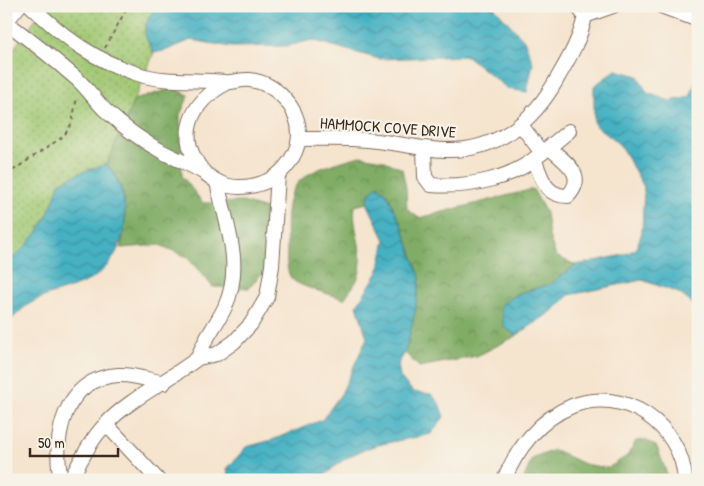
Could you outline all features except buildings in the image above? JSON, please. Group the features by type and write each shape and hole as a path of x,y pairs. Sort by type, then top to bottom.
{"street":[{"path":"19,6 6,22 81,83 103,109 150,145 218,182 232,186 249,186 278,175"},
{"name":"HAMMOCK COVE DRIVE","path":"31,6 60,33 97,58 152,78 210,80 226,83 249,80 259,82 274,89 294,113 298,123 299,139 291,158 278,175"},
{"path":"581,11 613,6"},
{"path":"661,6 698,20"},
{"name":"HAMMOCK COVE DRIVE","path":"299,139 368,140 445,150 477,146 499,138 529,119 548,96 577,43 581,11"},
{"path":"204,173 193,156 188,141 190,120 209,94 226,83"},
{"path":"521,125 542,153"},
{"path":"424,148 425,177 431,185 476,184 507,174 542,153 569,131"},
{"path":"70,480 94,438 118,413 198,358 217,354 234,342 250,324 267,297 272,266 278,175"},
{"path":"198,358 204,341 226,306 232,284 232,238 218,182"},
{"path":"61,480 58,458 60,427 71,403 82,390 97,381 117,375 164,383"},
{"path":"504,480 527,440 548,419 574,405 603,400 632,406 653,418 673,440 680,454 685,480"},
{"path":"106,424 158,480"}],"path":[{"path":"97,58 116,30 128,6"},
{"path":"6,175 64,136 72,123 81,83"}],"green space":[{"path":"45,6 219,6 196,10 154,11 147,22 145,32 154,53 107,164 82,172 59,183 51,207 40,228 26,246 6,263 6,59"},
{"path":"173,88 189,95 180,115 182,176 203,203 243,202 266,209 264,271 249,288 213,287 187,257 160,245 121,248 125,204 120,184 107,164 134,100"},
{"path":"360,156 383,160 402,169 406,188 407,209 419,218 533,189 546,213 549,236 556,256 576,265 548,285 519,293 504,327 516,336 477,356 419,367 405,353 415,312 420,278 402,226 386,192 378,186 370,192 367,203 355,206 354,215 361,261 360,271 356,282 344,299 298,284 289,274 286,225 291,193 298,183 321,168"},
{"path":"646,440 657,447 669,480 523,480 532,459 554,450 584,464 608,468 627,456 636,441"}],"water":[{"path":"219,6 493,6 524,40 533,63 527,92 508,89 467,56 379,59 312,40 287,46 232,47 191,40 154,53 146,36 145,27 154,10 196,10"},
{"path":"616,70 638,76 647,93 670,101 690,97 698,75 698,308 679,293 642,280 569,295 555,309 516,336 504,327 500,305 519,293 548,285 576,265 623,255 636,249 642,232 644,187 620,145 594,124 594,86"},
{"path":"107,164 116,177 122,191 125,207 122,238 108,265 96,276 81,284 45,296 26,306 6,324 6,263 26,246 40,228 51,207 59,183 82,172"},
{"path":"378,186 386,192 402,226 420,278 415,312 405,353 398,364 400,377 413,392 431,394 439,403 444,417 431,434 385,443 359,452 346,458 320,480 229,480 227,469 246,447 272,440 322,420 341,394 367,338 357,305 378,272 385,240 367,203 370,192"}]}
